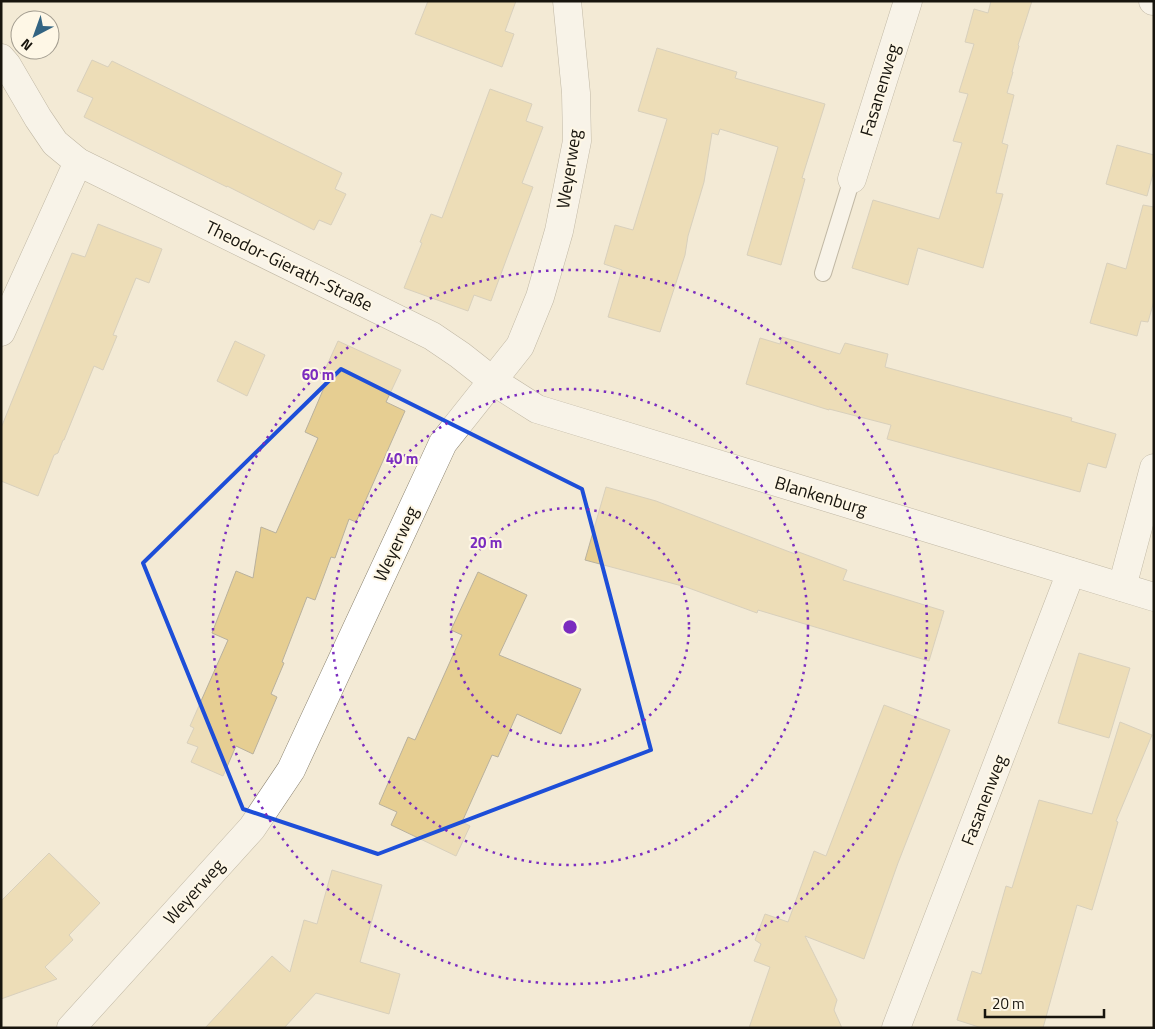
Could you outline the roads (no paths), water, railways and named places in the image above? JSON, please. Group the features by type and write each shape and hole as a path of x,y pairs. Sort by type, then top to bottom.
{"street":[{"name":"Weyerweg","path":"71,1028 252,828 291,770 443,443 520,346 540,298 559,231 576,141 576,93 567,1"},
{"name":"Fasanenweg","path":"852,179 908,1"},
{"name":"Theodor-Gierath-Straße","path":"1,58 55,143 78,162 432,336 493,381"},
{"path":"1,332 78,162"},
{"name":"Blankenburg","path":"493,381 537,409 1154,597"},
{"path":"1122,587 1154,468"},
{"name":"Fasanenweg","path":"896,1028 1071,572"}],"lane":[{"path":"823,273 852,179"}]}
